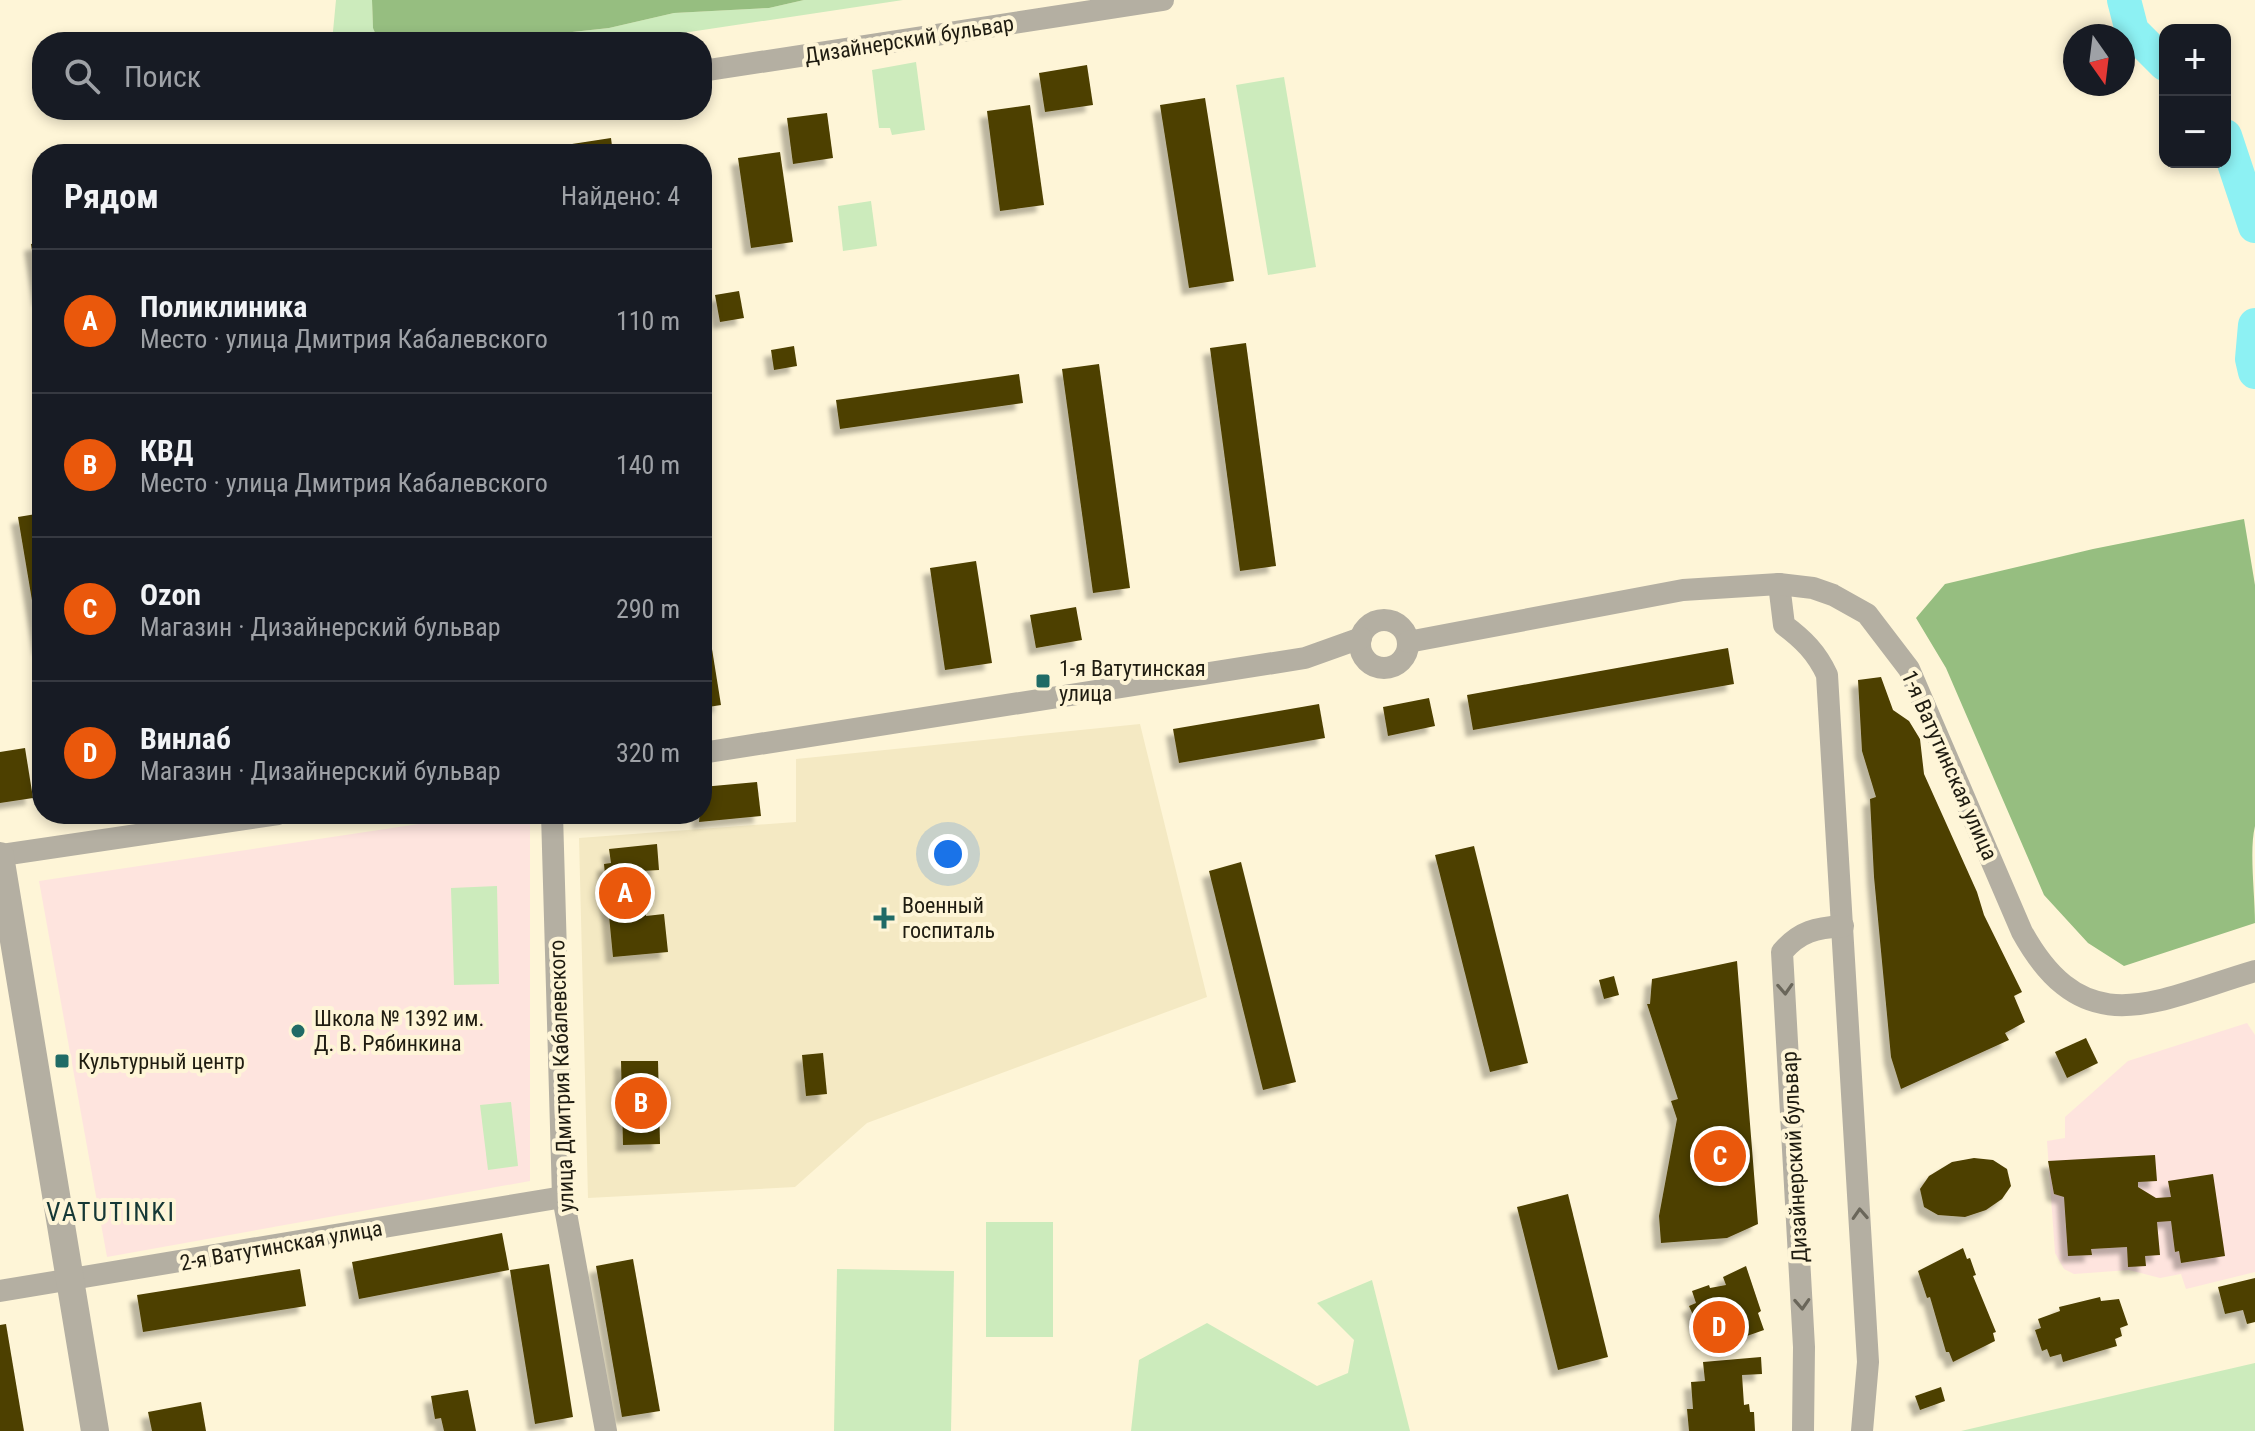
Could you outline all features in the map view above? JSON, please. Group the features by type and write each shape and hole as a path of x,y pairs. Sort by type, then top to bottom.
{"street":[{"name":"Дизайнерский бульвар","path":"712,69 1163,0"},
{"name":"1-я Ватутинская улица","path":"1408,642 1683,590 1779,584 1813,588 1867,614 1900,655 1940,738 2022,932 2037,960 2060,984 2092,1003 2135,1006 2255,971"},
{"path":"1779,584 1784,625 1804,640 1820,658 1827,675 1868,1362 1862,1431"},
{"path":"1386,620 1401,627 1408,642 1404,658 1391,668 1374,666 1362,655 1361,638 1370,624 1386,620"},
{"path":"712,751 1305,658 1361,638"},
{"path":"1305,658 1367,662"},
{"path":"95,1431 1,856 212,824"},
{"name":"улица Дмитрия Кабалевского","path":"552,824 563,1197 606,1431"},
{"name":"Дизайнерский бульвар","path":"1803,1431 1804,1347 1782,952 1794,937 1816,928 1843,926"},
{"name":"2-я Ватутинская улица","path":"0,1291 563,1197"}],"shaded area":[{"name":"Военный госпиталь","path":"1140,724 1207,997 867,1123 795,1187 588,1198 579,838 796,822 796,759"},
{"name":"Школа № 1392 им. Д. В. Рябинкина","path":"418,824 530,824 530,1181 107,1257 39,881"},
{"path":"2247,1023 2255,1035 2255,1272 2186,1289 2181,1274 2160,1278 2129,1270 2074,1274 2064,1269 2055,1253 2047,1141 2065,1138 2065,1117 2128,1061"}],"green space":[{"path":"336,0 372,0 375,32 333,32"},
{"path":"372,0 804,0 769,8 674,13 609,28 572,32 375,32"},
{"path":"804,0 903,0 690,32 572,32 609,28 674,13 769,8"},
{"path":"916,62 925,130 892,135 890,128 879,128 872,70"},
{"path":"1284,77 1316,267 1268,275 1236,85"},
{"path":"871,201 877,246 843,251 838,206"},
{"path":"2244,519 2255,585 2255,826 2252,860 2255,923 2124,966 2088,943 2044,895 1946,668 1916,618 1945,584 2093,549"},
{"path":"497,886 499,984 454,985 451,888"},
{"path":"511,1102 518,1166 488,1170 480,1105"},
{"path":"986,1222 1053,1222 1053,1337 986,1337"},
{"path":"837,1269 954,1271 951,1431 834,1431"},
{"path":"1372,1280 1410,1431 1131,1431 1139,1360 1207,1323 1317,1386 1348,1373 1354,1340 1317,1303"},
{"path":"2255,1363 2255,1431 1961,1431"}],"building":[{"path":"1087,65 1093,105 1045,112 1039,73"},
{"path":"1205,98 1234,281 1189,288 1160,105"},
{"path":"1030,105 1044,205 1000,211 987,111"},
{"path":"827,113 833,158 793,164 787,118"},
{"path":"611,138 612,144 572,144"},
{"path":"780,152 793,242 751,248 738,158"},
{"path":"739,291 744,318 720,322 715,295"},
{"path":"1246,343 1276,566 1240,571 1210,348"},
{"path":"794,346 797,366 774,370 771,350"},
{"path":"1099,364 1130,588 1093,593 1062,369"},
{"path":"1019,374 1023,403 840,429 836,400"},
{"path":"32,515 32,600 18,517"},
{"path":"976,561 992,663 945,670 930,568"},
{"path":"1076,607 1082,640 1036,648 1030,615"},
{"path":"1728,648 1734,684 1473,730 1467,695"},
{"path":"712,649 721,705 712,706"},
{"path":"1881,677 1893,710 1909,721 1920,739 1924,774 1977,892 1984,915 2022,992 2014,996 2025,1022 2005,1033 2009,1040 1901,1089 1891,1057 1874,877 1870,799 1876,797 1862,751 1858,680"},
{"path":"1429,698 1435,726 1388,736 1383,707"},
{"path":"1319,704 1325,738 1179,763 1173,729"},
{"path":"25,748 32,798 0,803 0,752"},
{"path":"757,782 761,816 712,821 712,786"},
{"path":"657,844 659,870 642,871 646,916 664,914 668,952 613,957 604,864 611,863 609,849"},
{"path":"1474,846 1528,1063 1490,1072 1435,855"},
{"path":"1241,862 1296,1082 1263,1090 1209,871"},
{"path":"1737,961 1758,1224 1727,1238 1661,1243 1659,1216 1677,1119 1671,1101 1678,1099 1647,1004 1650,1004 1652,979"},
{"path":"1614,976 1619,995 1604,999 1599,980"},
{"path":"2086,1038 2098,1063 2067,1078 2055,1052"},
{"path":"823,1053 827,1094 806,1096 802,1055"},
{"path":"621,1061 658,1061 660,1144 623,1145"},
{"path":"2155,1155 2157,1181 2138,1182 2138,1187 2156,1198 2171,1197 2168,1181 2213,1174 2225,1256 2181,1263 2179,1251 2175,1252 2171,1221 2157,1222 2160,1255 2145,1256 2146,1266 2128,1267 2127,1247 2091,1249 2092,1255 2068,1256 2064,1197 2054,1194 2048,1161"},
{"path":"1974,1158 1993,1160 2007,1169 2011,1186 2002,1199 1986,1210 1965,1217 1938,1215 1924,1207 1920,1189 1929,1176 1952,1162"},
{"path":"1568,1194 1608,1357 1558,1370 1517,1207"},
{"path":"502,1233 509,1270 359,1299 352,1262"},
{"path":"1963,1248 1967,1259 1970,1258 1976,1275 1973,1276 1996,1332 1993,1333 1995,1341 1953,1362 1949,1352 1946,1352 1930,1297 1927,1298 1918,1271"},
{"path":"633,1259 660,1411 622,1417 596,1266"},
{"path":"549,1264 573,1417 535,1424 510,1270"},
{"path":"1746,1266 1764,1330 1744,1337 1741,1328 1726,1333 1729,1341 1717,1346 1714,1339 1705,1342 1689,1306 1696,1303 1692,1291 1709,1285 1710,1288 1726,1285 1723,1277"},
{"path":"300,1269 306,1306 143,1332 137,1295"},
{"path":"2255,1278 2255,1322 2247,1324 2243,1310 2225,1314 2218,1287"},
{"path":"2100,1297 2101,1301 2119,1299 2128,1325 2120,1328 2122,1336 2115,1339 2117,1346 2063,1362 2061,1354 2050,1357 2047,1349 2042,1351 2035,1330 2041,1328 2038,1319 2060,1311 2059,1307"},
{"path":"6,1324 24,1431 0,1431 0,1325"},
{"path":"1761,1357 1762,1374 1742,1375 1744,1405 1749,1404 1750,1412 1754,1412 1755,1431 1689,1431 1687,1409 1693,1409 1691,1382 1705,1381 1703,1362"},
{"path":"1941,1387 1945,1401 1920,1410 1915,1396"},
{"path":"468,1390 476,1431 444,1431 441,1418 435,1419 431,1396"},
{"path":"201,1402 206,1431 152,1431 148,1412"}],"waterway":[{"path":"2124,0 2132,31 2159,58"},
{"path":"2231,154 2255,226"},
{"path":"2255,325 2252,359 2255,372"}],"place":[{"name":"1-я Ватутинская улица","path":"1043,681"},
{"name":"Поликлиника","path":"625,893"},
{"name":"Военный госпиталь","path":"884,918"},
{"name":"Школа № 1392 им. Д. В. Рябинкина","path":"298,1031"},
{"name":"Культурный центр","path":"62,1061"},
{"name":"КВД","path":"641,1103"},
{"name":"Ozon","path":"1720,1156"},
{"name":"Винлаб","path":"1719,1327"}],"district":[{"name":"VATUTINKI","path":"111,1212"}]}
